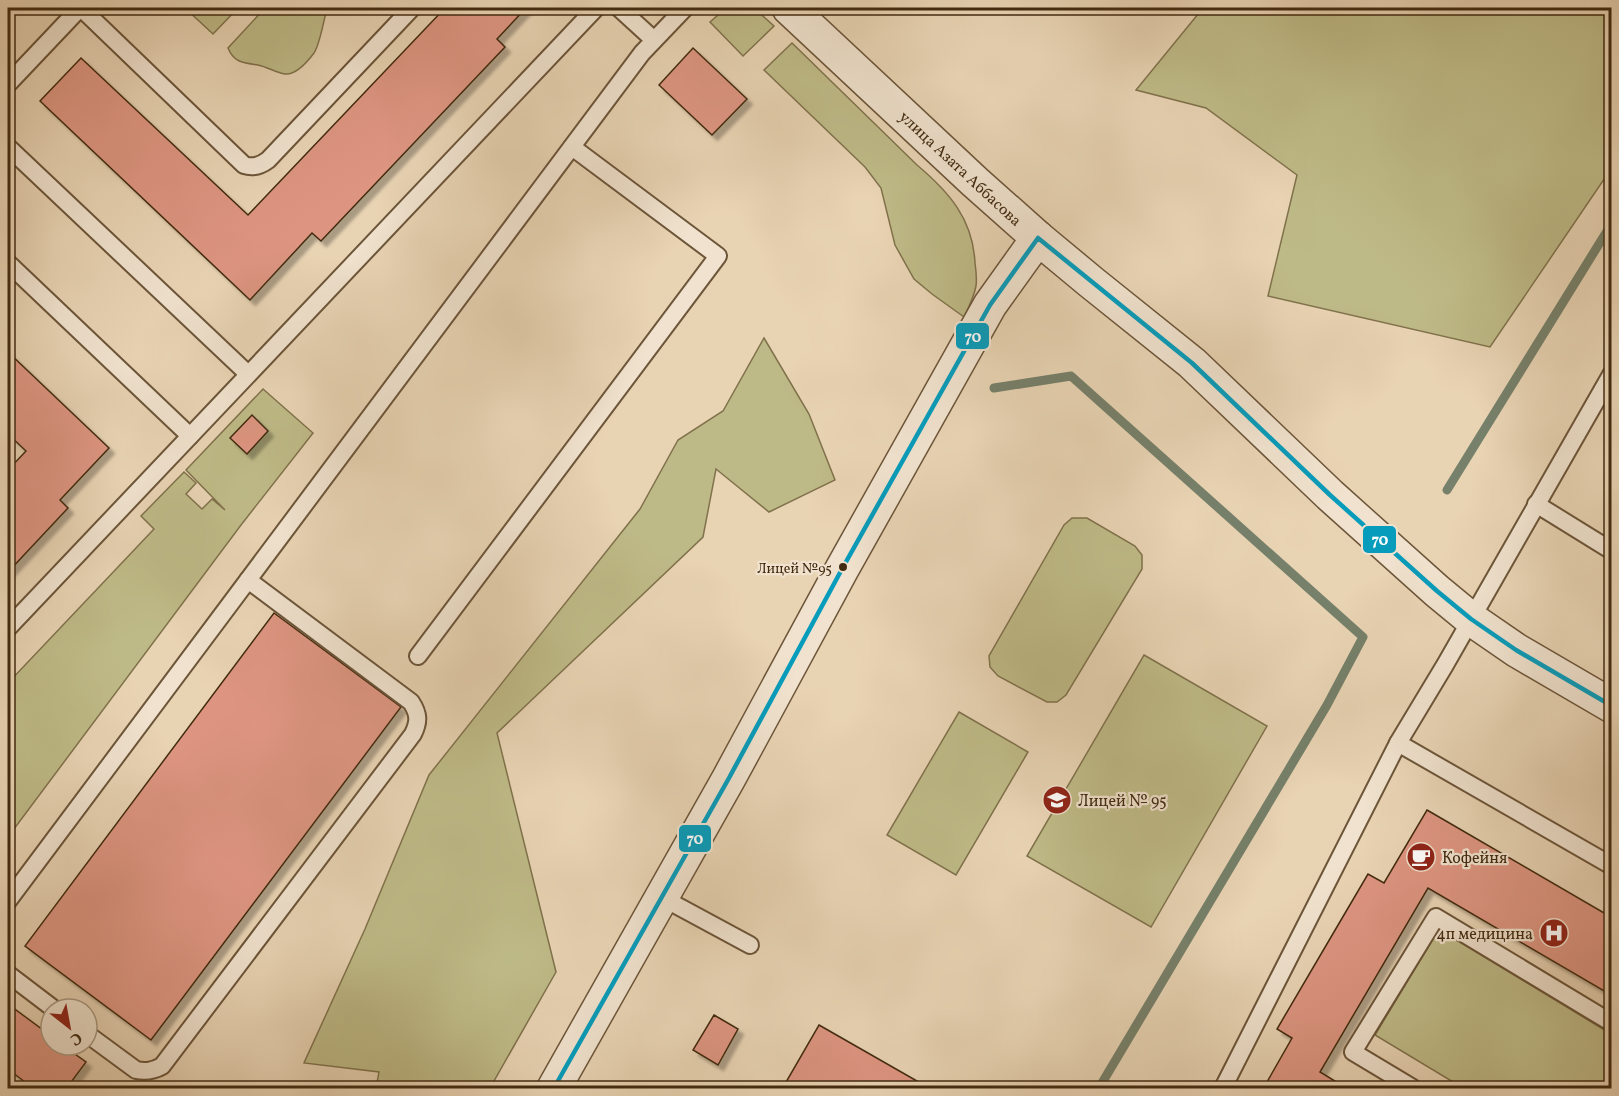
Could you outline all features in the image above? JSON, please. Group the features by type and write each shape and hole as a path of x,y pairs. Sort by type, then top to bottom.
{"street":[{"name":"улица Азата Аббасова","path":"802,12 975,182 1038,238 1192,363 1330,495 1437,591 1471,619 1516,650 1611,706"},
{"path":"554,1089 990,305 1038,238"}],"lane":[{"path":"8,84 80,8 244,165 252,167 268,160 412,8"},
{"path":"8,628 596,8"},
{"path":"619,8 654,40"},
{"path":"8,901 642,53 686,8"},
{"path":"8,147 248,375"},
{"path":"418,656 718,256 572,147"},
{"path":"8,263 190,436"},
{"path":"1223,1089 1398,743 1611,374"},
{"path":"1536,504 1611,551"},
{"path":"99,1043 136,1070 153,1071 162,1066 413,734 418,724 416,710 411,702 248,580"},
{"path":"1398,743 1611,866"},
{"path":"661,897 750,945"},
{"path":"1413,1089 1353,1052 1436,917 1611,1023"},
{"path":"8,974 39,998"}],"shaded area":[{"path":"185,8 238,8 213,34"},
{"path":"265,8 327,8 314,53 297,70 289,74 240,61 233,57 228,48"},
{"path":"726,8 754,8 774,26 743,56 710,22"},
{"path":"1203,8 1605,8 1611,10 1611,169 1490,347 1268,296 1297,175 1206,108 1136,90"},
{"path":"792,43 949,196 957,208 970,233 976,275 974,294 964,317 914,279 895,245 881,188 865,167 764,70"},
{"path":"764,338 809,414 835,480 769,512 716,469 703,537 497,733 556,972 490,1088 376,1088 379,1072 304,1063 365,929 429,775 640,509 678,440 723,411"},
{"path":"263,389 313,433 241,525 8,837 8,683 154,529 141,516 184,472 196,483 186,494 202,509 212,499 225,510 186,470"},
{"path":"1072,518 1087,518 1135,546 1142,555 1142,569 1066,695 1057,702 1047,702 998,676 990,667 989,656 1064,525"},
{"path":"1144,655 1267,726 1151,927 1027,856"},
{"path":"959,712 1028,752 956,875 887,835"},
{"path":"1439,929 1611,1034 1611,1088 1463,1088 1375,1035"}],"building":[{"path":"445,8 526,8 497,39 505,47 321,241 312,233 250,300 40,101 81,58 248,215"},
{"path":"693,48 747,99 712,135 659,85"},
{"path":"8,352 109,448 60,500 68,508 8,572 8,470 26,451 8,434"},
{"path":"252,415 268,431 247,454 230,438"},
{"path":"274,613 401,707 151,1040 99,1001 99,997 93,997 25,946"},
{"path":"1427,810 1611,917 1611,995 1428,888 1320,1072 1348,1089 1263,1089 1292,1038 1277,1029 1368,874 1384,883"},
{"path":"8,1004 39,1027 39,1057 79,1057 86,1062 66,1089 34,1089 8,1069"},
{"path":"714,1015 738,1029 718,1065 693,1050"},
{"path":"819,1025 931,1089 782,1089"}],"waterway":[{"path":"1447,490 1612,223"},
{"path":"994,388 1071,376 1363,637 1327,705 1099,1088"}],"transit line":[{"name":"70","path":"554,1088 729,778 842,569 990,305 1038,238 1192,363 1330,495 1471,619 1516,650 1612,706"}],"place":[{"name":"Лицей №95","path":"843,567"},
{"name":"Лицей № 95","path":"1057,800"},
{"name":"Кофейня","path":"1421,857"},
{"name":"4п медицина","path":"1554,933"}]}
